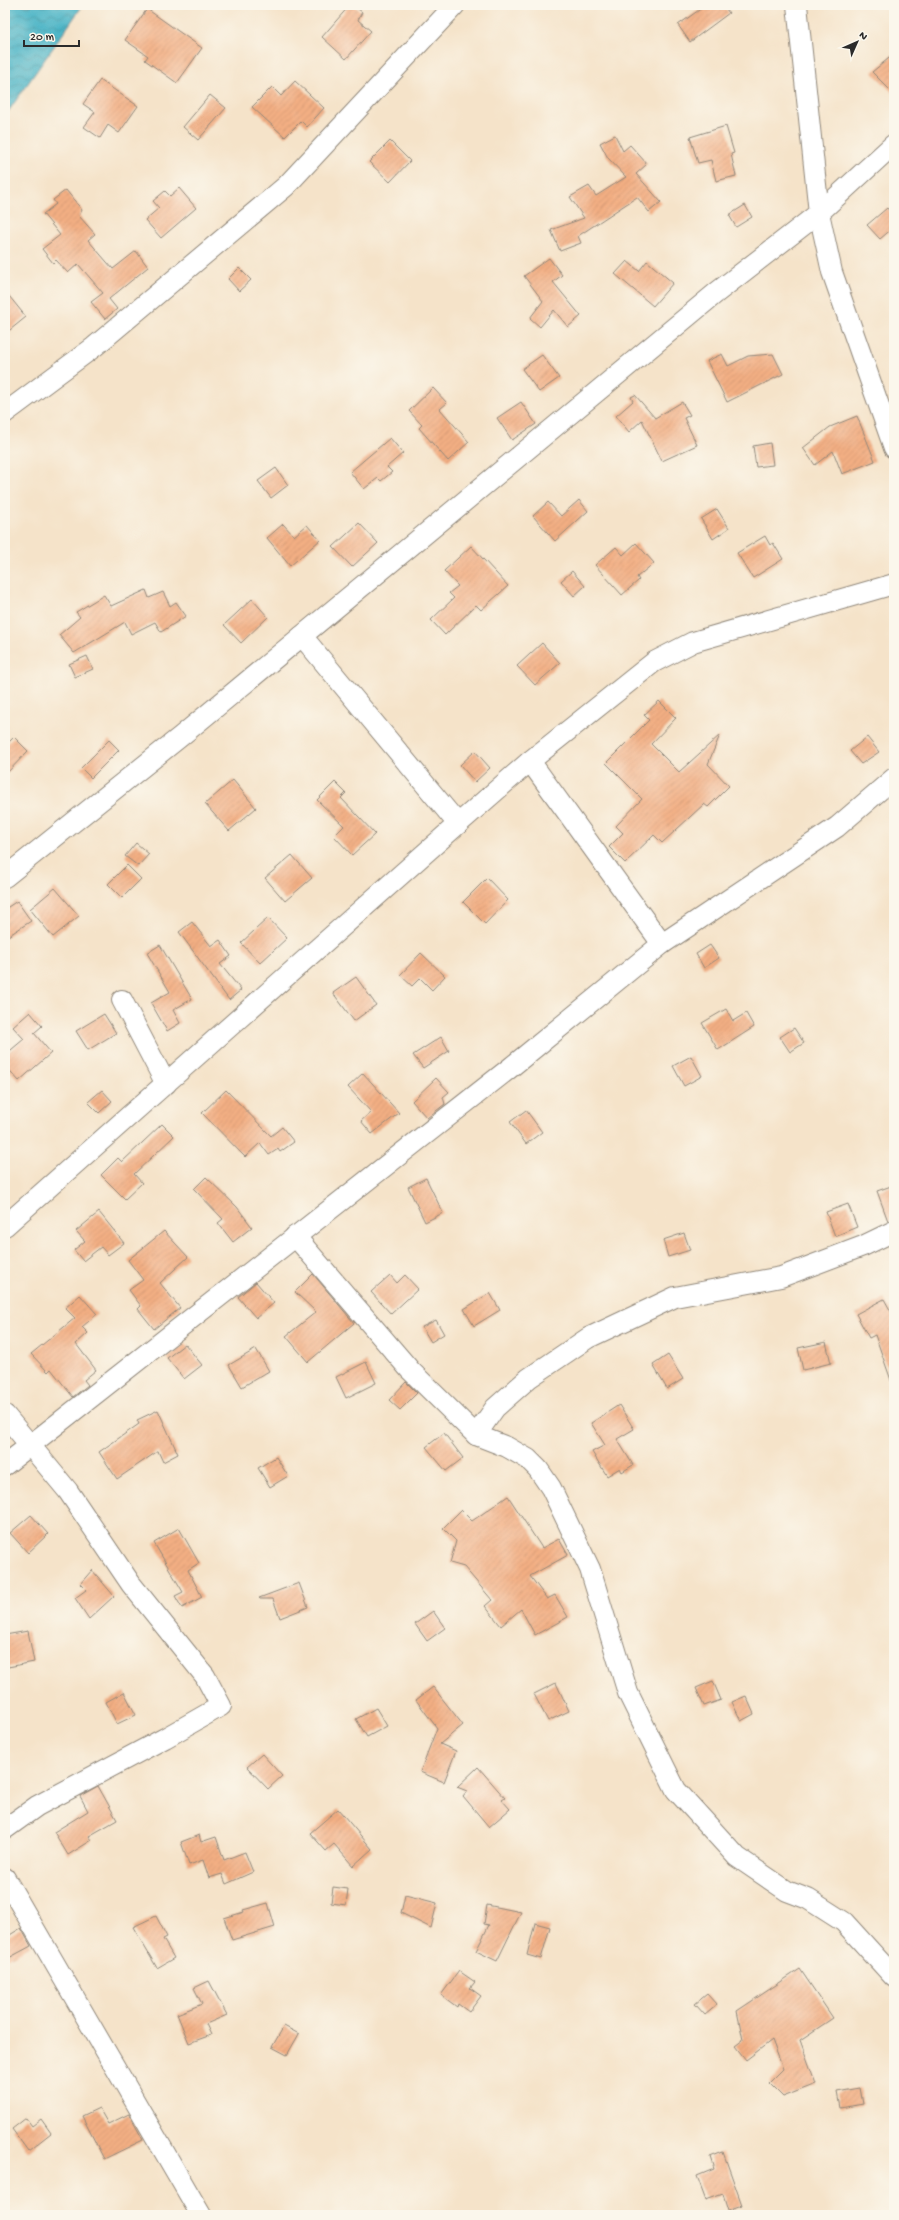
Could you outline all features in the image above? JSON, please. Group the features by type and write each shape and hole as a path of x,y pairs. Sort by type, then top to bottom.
{"street":[{"path":"5,413 94,346 286,186 455,5"},
{"path":"797,5 819,213 832,272 894,448"},
{"path":"5,877 302,636 716,293 819,213 894,144"},
{"path":"5,1226 458,824 530,762 654,662 693,642 894,584"},
{"path":"302,636 458,824"},
{"path":"530,762 662,944"},
{"path":"5,1465 510,1068 662,944 837,827 894,778"},
{"path":"122,1000 166,1084"},
{"path":"476,1435 495,1408 529,1378 588,1338 675,1297 781,1277 863,1246 894,1231"},
{"path":"295,1236 410,1370 476,1435 507,1447 528,1459 538,1469 551,1488 590,1569 628,1693 676,1790 737,1857 787,1891 808,1900 844,1922 894,1977"},
{"path":"5,1415 68,1492 131,1584 205,1676 220,1706 165,1738 37,1806 5,1829"},
{"path":"5,1878 202,2215"}],"water":[{"path":"5,5 83,5 5,116"}],"building":[{"path":"350,5 353,5 362,12 358,20 371,31 346,59 322,37"},
{"path":"706,5 723,5 729,13 690,42 678,25"},
{"path":"147,9 202,48 177,83 145,60 148,56 125,40"},
{"path":"894,54 894,94 872,72"},
{"path":"100,80 138,106 119,133 108,125 100,138 84,127 95,112 83,104"},
{"path":"295,81 324,108 307,127 301,121 285,137 252,107 272,87 281,96"},
{"path":"210,95 226,108 198,140 183,127"},
{"path":"726,126 734,153 731,154 736,176 716,181 711,160 698,163 690,137"},
{"path":"615,135 623,151 630,145 647,164 636,174 661,202 649,212 637,197 578,236 581,243 560,251 551,230 584,218 570,197 589,186 596,196 626,177 608,158 600,143"},
{"path":"390,141 410,161 390,182 369,162"},
{"path":"179,188 196,208 161,238 145,220 159,208 153,201 165,191 170,196"},
{"path":"66,190 82,210 79,216 95,234 88,240 113,269 136,251 148,267 109,299 117,309 105,319 91,302 103,293 78,264 68,273 56,260 53,263 42,249 60,235 43,214 56,204 53,200"},
{"path":"745,205 752,217 736,227 729,215"},
{"path":"887,208 894,216 894,227 880,239 867,225"},
{"path":"549,258 562,275 553,282 581,316 568,327 554,310 540,327 530,318 543,301 524,276"},
{"path":"627,261 639,271 647,261 673,283 653,306 615,274"},
{"path":"239,268 251,280 239,291 228,279"},
{"path":"5,291 26,317 5,334"},
{"path":"722,354 728,366 748,356 773,354 783,374 727,402 707,361"},
{"path":"542,355 559,378 539,392 522,369"},
{"path":"433,388 447,403 440,409 469,442 448,461 419,428 422,425 409,411"},
{"path":"635,395 655,418 682,402 690,415 684,418 697,445 662,461 642,420 629,432 616,416 633,401 631,397"},
{"path":"521,402 536,424 512,440 497,418"},
{"path":"857,416 875,461 842,474 833,451 815,465 803,448 830,427"},
{"path":"390,438 403,453 387,467 392,472 381,481 378,478 364,489 350,472"},
{"path":"770,443 773,465 756,467 753,446"},
{"path":"276,468 288,485 271,498 258,481"},
{"path":"579,500 588,511 555,541 533,516 548,502 561,516"},
{"path":"717,509 729,528 713,539 701,519"},
{"path":"359,523 378,543 352,567 333,547"},
{"path":"283,524 294,536 307,525 320,540 290,566 267,538"},
{"path":"765,536 770,545 773,543 783,559 753,578 737,553"},
{"path":"636,543 654,563 637,577 639,580 622,595 595,565 616,547 623,555"},
{"path":"471,546 508,586 481,610 476,605 445,635 431,620 454,598 449,593 458,586 444,571"},
{"path":"572,571 585,586 574,596 561,581"},
{"path":"146,590 149,598 163,592 170,606 176,602 186,616 161,632 155,622 131,634 125,622 74,653 59,635 80,617 76,612 104,595 111,606"},
{"path":"252,599 268,617 241,643 224,625"},
{"path":"542,643 560,663 535,685 517,666"},
{"path":"87,656 93,669 75,677 69,664"},
{"path":"659,701 676,718 651,744 679,772 720,735 708,764 729,786 708,807 704,804 662,843 654,835 625,863 609,847 623,833 616,826 642,799 606,763 649,720 644,715"},
{"path":"14,737 28,751 5,775 5,746"},
{"path":"867,737 879,752 861,764 850,751"},
{"path":"109,740 119,750 91,778 81,768"},
{"path":"475,751 490,768 475,782 460,765"},
{"path":"233,780 256,808 229,831 205,804"},
{"path":"335,782 346,793 341,798 375,834 352,855 334,836 344,826 317,800"},
{"path":"136,843 149,854 138,866 125,856"},
{"path":"292,855 312,878 285,901 265,878"},
{"path":"127,865 141,879 122,898 108,884"},
{"path":"487,878 508,900 485,924 463,902"},
{"path":"55,888 79,916 53,937 30,909"},
{"path":"17,901 31,921 5,938 5,909"},
{"path":"268,918 287,938 260,963 241,943"},
{"path":"192,922 211,946 220,940 231,956 220,964 241,990 229,1000 179,932"},
{"path":"160,945 192,999 173,1010 180,1023 167,1031 151,1003 170,992 147,953"},
{"path":"710,945 719,958 704,968 696,954"},
{"path":"421,953 445,976 432,990 420,978 412,986 400,975"},
{"path":"356,977 376,1005 354,1021 333,993"},
{"path":"726,1009 733,1021 746,1013 754,1027 718,1050 702,1023"},
{"path":"30,1012 42,1026 34,1033 51,1053 19,1081 5,1065 5,1055 24,1039 13,1027"},
{"path":"104,1014 116,1033 88,1050 76,1031"},
{"path":"794,1028 804,1043 790,1052 780,1037"},
{"path":"441,1037 449,1051 423,1068 413,1055"},
{"path":"691,1056 702,1076 684,1086 673,1066"},
{"path":"363,1073 399,1113 372,1134 361,1121 371,1112 348,1087"},
{"path":"436,1078 449,1092 443,1097 445,1104 427,1118 412,1101"},
{"path":"102,1090 112,1101 99,1113 88,1102"},
{"path":"226,1090 271,1136 282,1127 294,1142 280,1152 278,1149 269,1155 260,1143 245,1157 202,1113"},
{"path":"526,1110 542,1132 526,1144 510,1122"},
{"path":"162,1124 174,1136 134,1174 142,1183 125,1199 101,1175 118,1158 122,1162"},
{"path":"206,1177 237,1207 252,1227 233,1242 218,1223 223,1219 194,1189"},
{"path":"426,1178 443,1213 425,1222 408,1187"},
{"path":"894,1185 894,1220 888,1221 877,1191"},
{"path":"848,1204 857,1227 835,1236 826,1212"},
{"path":"99,1212 124,1243 108,1255 101,1247 83,1261 74,1250 85,1241 76,1231"},
{"path":"164,1231 188,1257 160,1283 180,1308 154,1329 138,1309 141,1306 129,1290 143,1280 128,1260"},
{"path":"684,1233 690,1250 668,1257 663,1240"},
{"path":"313,1274 354,1323 308,1362 286,1336 316,1312 295,1292"},
{"path":"390,1275 397,1283 405,1275 418,1289 391,1314 371,1292"},
{"path":"256,1282 274,1303 256,1318 238,1297"},
{"path":"490,1293 500,1310 474,1326 464,1309"},
{"path":"80,1295 97,1314 82,1327 88,1333 76,1344 96,1370 84,1380 88,1385 73,1397 51,1369 48,1372 31,1354 75,1318 65,1308"},
{"path":"884,1299 894,1317 894,1383 892,1383 875,1335 869,1338 856,1314"},
{"path":"436,1320 444,1334 431,1342 422,1327"},
{"path":"826,1342 831,1363 803,1370 798,1348"},
{"path":"185,1344 202,1365 184,1379 167,1358"},
{"path":"256,1349 269,1371 242,1387 229,1365"},
{"path":"668,1355 683,1379 667,1389 653,1365"},
{"path":"366,1362 376,1383 346,1398 336,1377"},
{"path":"406,1382 417,1393 400,1410 389,1400"},
{"path":"619,1405 634,1429 617,1439 633,1465 622,1472 620,1468 607,1476 592,1452 605,1445 591,1423"},
{"path":"158,1410 178,1454 163,1462 158,1451 117,1479 99,1452 139,1424 137,1420"},
{"path":"444,1433 463,1458 446,1471 426,1447"},
{"path":"276,1457 288,1476 270,1487 258,1468"},
{"path":"508,1496 542,1548 559,1539 568,1555 530,1576 547,1599 555,1595 568,1617 535,1635 521,1609 501,1626 485,1606 492,1600 464,1567 450,1563 456,1541 443,1528 461,1510 472,1521"},
{"path":"31,1515 48,1534 28,1553 10,1533"},
{"path":"179,1528 199,1563 188,1570 202,1597 182,1608 175,1596 183,1592 154,1543"},
{"path":"92,1570 114,1596 89,1619 75,1598 86,1590 80,1584"},
{"path":"299,1583 308,1607 280,1618 273,1599 259,1598"},
{"path":"433,1611 445,1628 427,1641 415,1624"},
{"path":"28,1631 34,1662 8,1667 5,1635"},
{"path":"713,1681 721,1700 704,1706 696,1688"},
{"path":"556,1683 569,1711 548,1721 534,1694"},
{"path":"433,1687 463,1725 440,1744 456,1751 444,1782 420,1772 437,1728 416,1700"},
{"path":"124,1692 136,1715 117,1724 106,1702"},
{"path":"746,1696 754,1714 741,1721 732,1702"},
{"path":"376,1708 387,1726 367,1737 356,1719"},
{"path":"262,1754 282,1776 268,1789 247,1767"},
{"path":"478,1767 505,1798 502,1800 510,1809 489,1827 463,1796 467,1791 457,1787"},
{"path":"98,1786 117,1820 89,1836 92,1840 68,1855 54,1832 88,1811 80,1796"},
{"path":"338,1809 372,1849 353,1866 334,1844 326,1851 310,1833"},
{"path":"199,1835 201,1842 216,1837 224,1860 245,1852 253,1872 226,1884 222,1874 209,1878 203,1860 189,1865 181,1842"},
{"path":"333,1887 348,1889 346,1905 331,1903"},
{"path":"405,1895 437,1903 431,1928 401,1913"},
{"path":"268,1903 275,1927 232,1940 224,1918 244,1912 243,1910"},
{"path":"487,1905 521,1912 497,1961 476,1951 489,1925 484,1924"},
{"path":"156,1916 167,1937 163,1939 174,1958 157,1968 133,1927"},
{"path":"535,1923 550,1927 541,1959 527,1955"},
{"path":"21,1928 31,1946 5,1960 5,1938"},
{"path":"800,1969 833,2018 800,2040 816,2084 783,2097 769,2083 783,2069 772,2040 746,2060 735,2046 743,2040 737,2011"},
{"path":"459,1971 475,1982 470,1988 481,1996 469,2012 458,2004 457,2007 441,1995"},
{"path":"209,1981 227,2015 206,2024 211,2035 189,2043 177,2014 202,2004 194,1988"},
{"path":"707,1994 717,2005 705,2015 695,2004"},
{"path":"284,2026 299,2034 287,2055 272,2047"},
{"path":"860,2088 863,2104 840,2108 837,2092"},
{"path":"99,2108 108,2124 129,2114 143,2140 104,2159 82,2116"},
{"path":"26,2118 32,2126 41,2119 51,2133 28,2151 12,2129"},
{"path":"723,2152 742,2205 728,2210 723,2194 706,2200 697,2176 714,2169 710,2157"}]}
